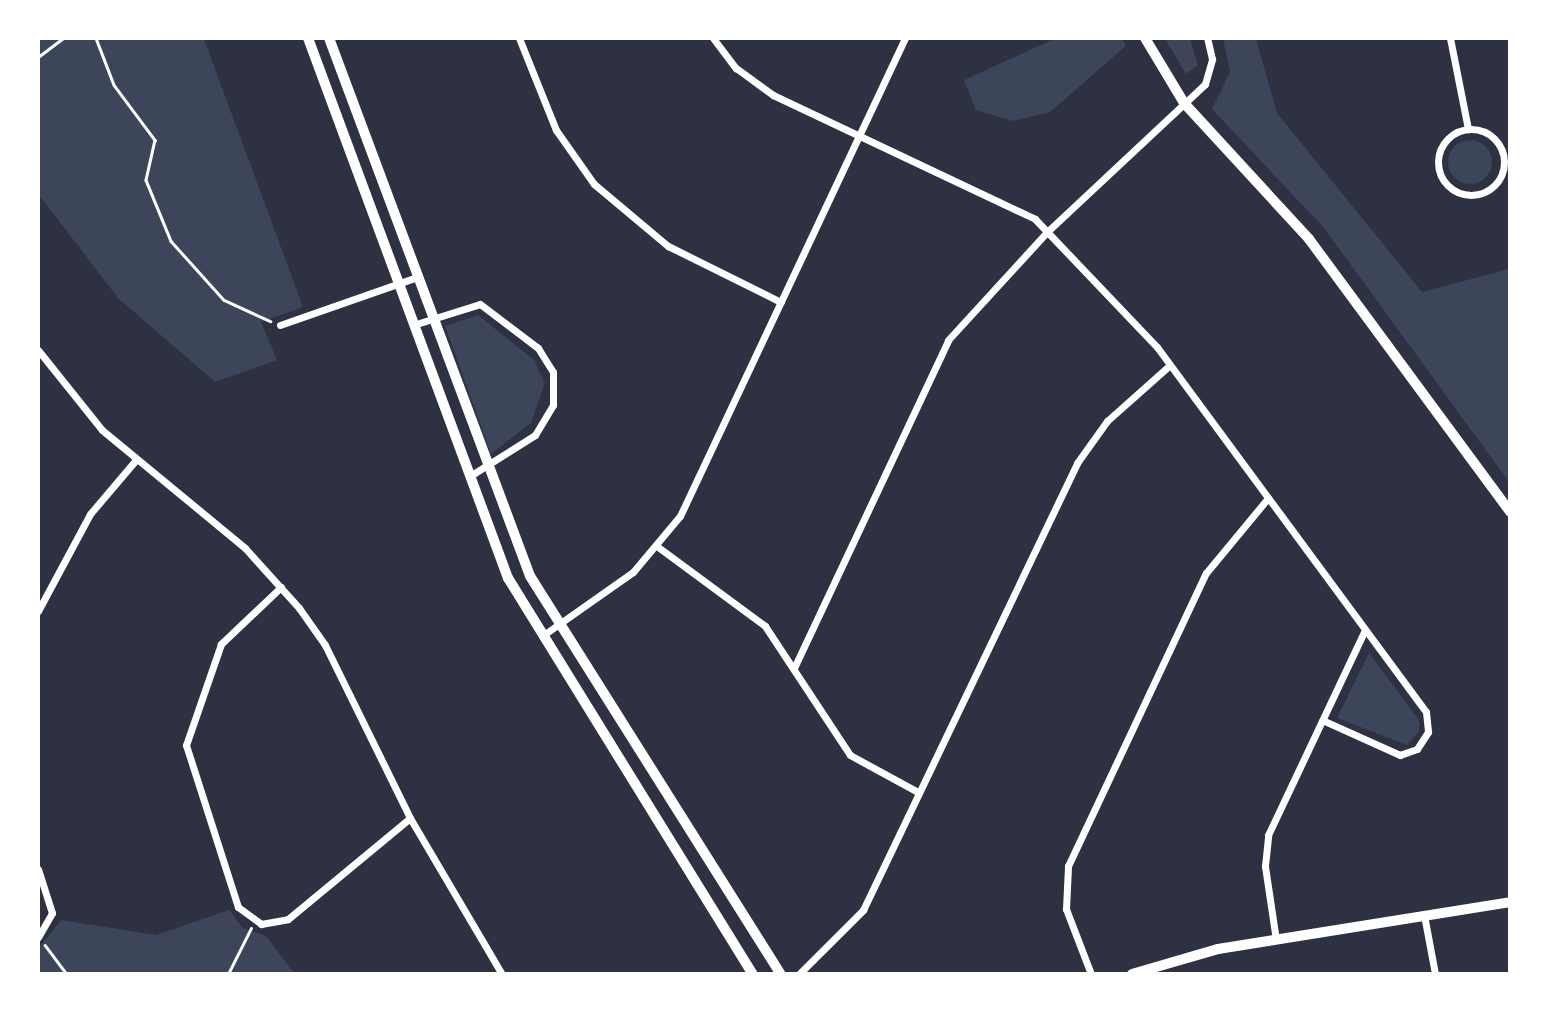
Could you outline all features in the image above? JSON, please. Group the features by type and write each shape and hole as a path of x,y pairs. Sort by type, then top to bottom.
{"street":[{"path":"308,38 508,578 541,636 753,974"},
{"path":"329,38 523,562 780,974"},
{"path":"519,38 556,130 594,184 668,246 781,302"},
{"path":"713,38 756,85 1031,216 1048,231 1170,365 1426,712 1424,741 1409,753 1390,754 1322,720"},
{"path":"541,636 658,547 695,489 905,38"},
{"path":"1145,38 1184,103 1309,239 1510,512"},
{"path":"794,668 948,340 1048,231 1208,78 1207,38"},
{"path":"1450,38 1468,130"},
{"path":"1468,130 1489,135 1502,154 1498,180 1476,195 1449,187 1439,171 1443,144 1468,130"},
{"path":"280,325 417,277"},
{"path":"414,325 480,304 538,348 553,372 555,397 545,421 527,443 489,470 470,476"},
{"path":"38,351 135,461 226,532 281,587 325,645 410,818 501,973"},
{"path":"799,974 858,918 1072,471 1108,421 1170,365"},
{"path":"38,611 90,514 135,461"},
{"path":"1091,974 1066,909 1068,866 1206,573 1240,524 1268,498"},
{"path":"658,547 758,618 850,755 918,792"},
{"path":"281,587 221,644 186,745 234,895 254,922 289,919 410,818"},
{"path":"1276,940 1266,846 1365,630"},
{"path":"38,869 52,914 39,937"},
{"path":"1132,974 1186,956 1510,902"},
{"path":"1424,915 1435,974"}],"path":[{"path":"38,57 63,38"},
{"path":"96,38 114,85 155,140 146,180 171,241 224,300 280,325"},
{"path":"228,974 254,922"},
{"path":"39,937 67,974"}],"shaded area":[{"path":"39,39 204,39 303,307 261,322 277,360 215,382 118,298 39,195"},
{"path":"1054,39 1122,39 1126,46 1050,112 1013,121 976,110 964,80"},
{"path":"1165,39 1190,39 1198,65 1186,74"},
{"path":"1223,39 1256,39 1277,113 1422,292 1509,269 1509,482 1324,228 1212,109 1230,72"},
{"path":"1470,140 1479,141 1486,146 1491,153 1491,171 1486,178 1479,183 1470,184 1461,183 1454,178 1449,171 1448,162 1449,153 1454,146 1461,141"},
{"path":"478,315 534,360 545,383 531,423 491,454 445,326"},
{"path":"1369,653 1419,720 1419,732 1407,745 1337,718"},
{"path":"229,910 243,928 266,936 294,973 39,973 38,949 61,920 156,935"}]}
